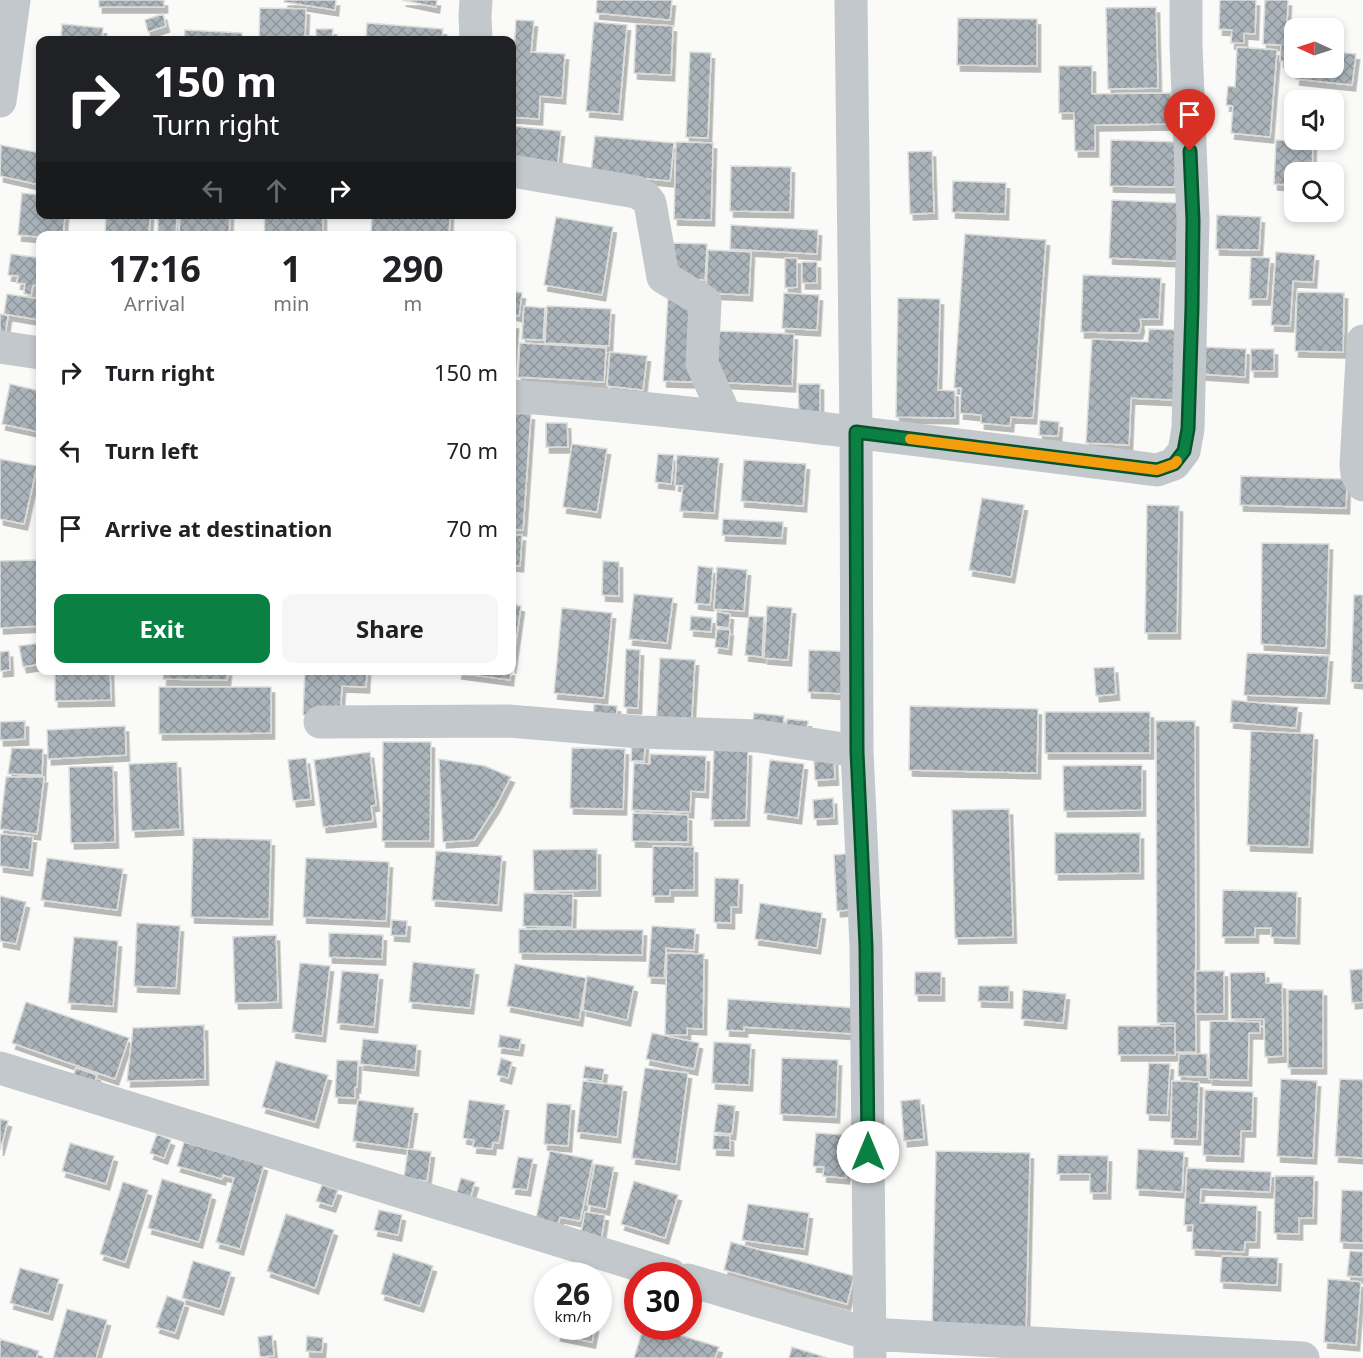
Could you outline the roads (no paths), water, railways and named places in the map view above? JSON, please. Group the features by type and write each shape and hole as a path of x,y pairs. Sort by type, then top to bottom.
{"street":[{"path":"0,101 14,0"},
{"path":"476,0 476,36"},
{"path":"852,0 857,752 866,946 869,1346"},
{"path":"516,396 726,417 1157,470 1174,464 1184,451 1189,407 1193,220 1186,0"},
{"path":"516,172 636,192 645,197 650,203 663,277 705,302 702,364 726,417"},
{"path":"1363,341 1356,465 1357,474 1363,485"},
{"path":"0,347 36,352"},
{"path":"320,722 508,721 640,732 758,736 857,752"},
{"path":"0,1068 629,1262"},
{"path":"702,1285 869,1346 1303,1358"}]}
